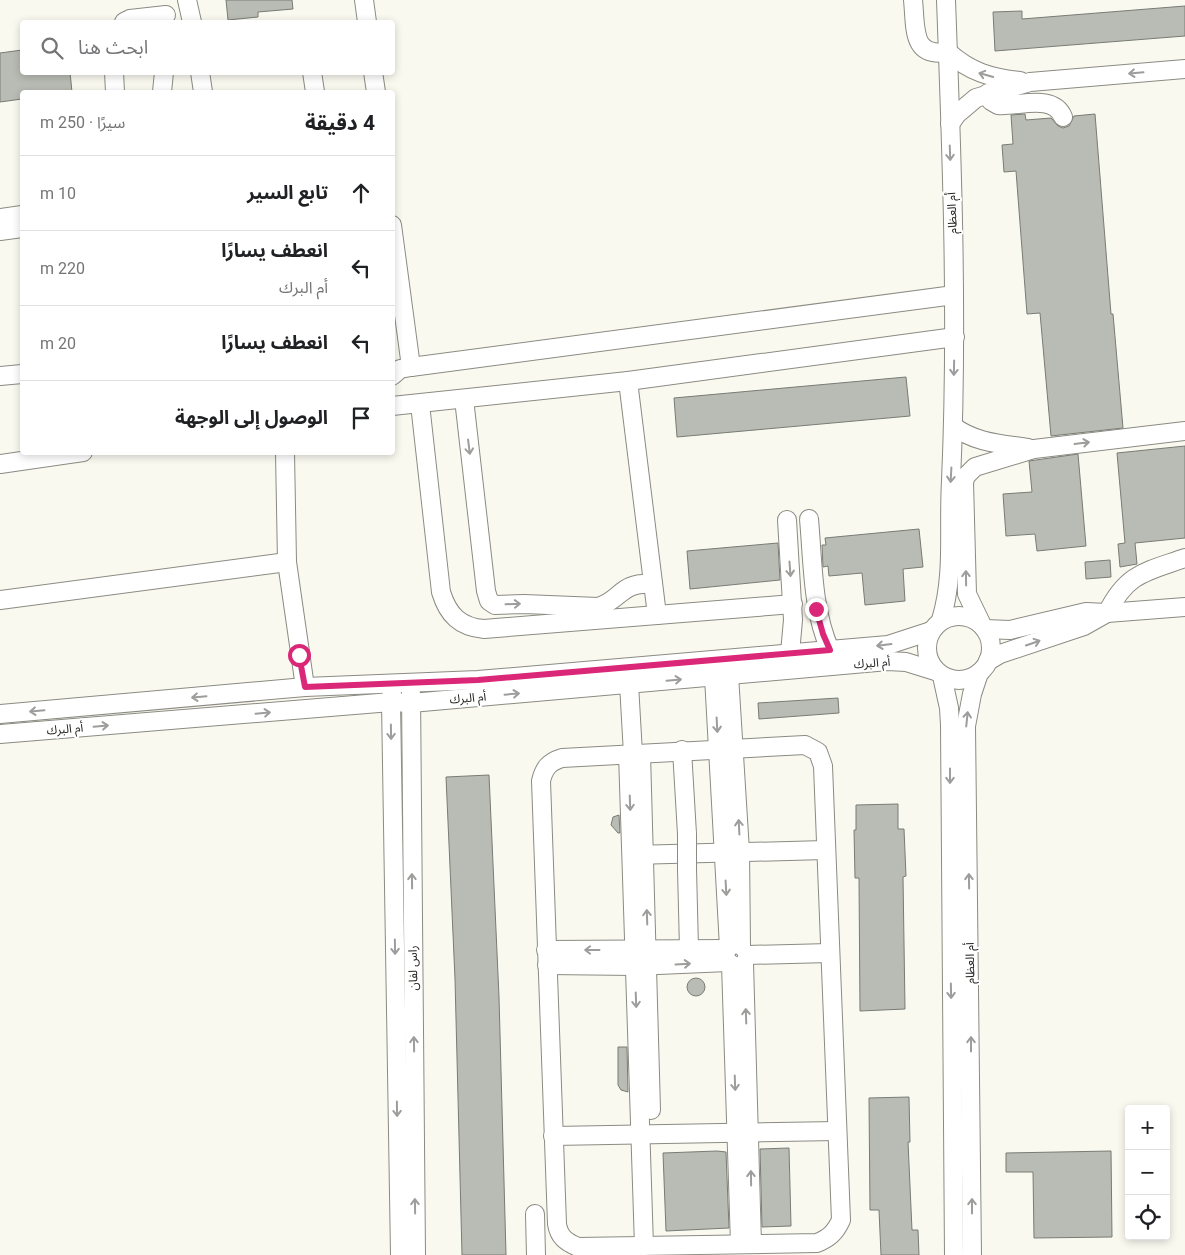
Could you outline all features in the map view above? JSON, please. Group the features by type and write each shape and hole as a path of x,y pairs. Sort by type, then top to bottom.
{"street":[{"path":"187,0 192,20"},
{"path":"364,0 367,20"},
{"path":"912,0 917,40 925,52 934,54 948,52 958,62 984,75 1030,82"},
{"name":"أم العظام","path":"936,626 948,591 952,552 950,488 955,337 946,0"},
{"path":"128,20 166,12"},
{"path":"950,124 966,105 988,93 1030,82 1185,69"},
{"path":"114,75 115,90"},
{"path":"162,90 164,75"},
{"path":"200,75 202,90"},
{"path":"312,75 315,90"},
{"path":"373,75 376,90"},
{"path":"988,93 991,101 998,105 1050,104 1058,109 1063,117"},
{"path":"0,218 20,215"},
{"path":"0,231 20,228"},
{"path":"395,247 411,367"},
{"path":"395,373 400,369 411,367 954,295"},
{"path":"395,406 628,381 955,337"},
{"path":"0,376 20,374"},
{"path":"628,381 657,615"},
{"path":"464,399 486,591 490,601 495,605 524,604 598,607 607,604 618,593 632,585 653,584"},
{"path":"420,404 441,592 445,605 459,622 468,627 484,629 793,604"},
{"path":"953,426 965,435 980,440 1034,449"},
{"path":"984,667 991,641 966,594 964,482 966,476 975,467 1034,449 1185,431"},
{"path":"0,464 62,455"},
{"path":"283,458 287,562 305,687"},
{"path":"809,519 816,609 830,650"},
{"path":"787,520 793,604 790,653"},
{"path":"1185,558 1142,573 1128,581 1121,588 1107,613 1084,626 1000,654 984,667 961,680 939,673 928,658 926,644 936,626 949,617 966,616 983,626 1010,630 1086,612 1107,613 1185,607"},
{"path":"0,600 287,562"},
{"name":"أم البرك","path":"0,734 391,702 411,703 479,689 790,653 888,645 936,626"},
{"name":"أم البرك","path":"0,714 305,687 412,682 479,689 629,684 888,661 906,662 939,673"},
{"name":"أم العظام","path":"972,1255 966,726 972,694 984,667"},
{"name":"أم العظام","path":"939,673 949,708 950,725 954,1255"},
{"path":"722,676 732,851 744,1133 746,1244"},
{"name":"راس لفان","path":"412,682 416,1255"},
{"name":"راس لفان","path":"394,683 391,702 400,1255"},
{"path":"629,684 634,754 642,958 650,1246"},
{"path":"805,745 818,752 823,766 841,1220 836,1231 828,1239 792,1249 746,1244 709,1250 650,1246 564,1247 556,1224 546,958 542,772 554,760 562,758 727,748 805,745"},
{"path":"682,750 687,834 689,950"},
{"path":"638,855 825,850"},
{"path":"642,958 689,950 736,955"},
{"path":"546,958 642,958 830,953"},
{"path":"951,956 970,956"},
{"path":"553,1136 837,1131"},
{"path":"535,1214 536,1255"}],"building":[{"path":"226,0 292,0 293,9 258,12 258,17 228,20"},
{"path":"1185,6 1185,36 995,51 993,12 1022,11 1022,19"},
{"path":"20,50 20,75 70,75 72,90 20,90 20,99 0,102 0,53"},
{"path":"1025,114 1026,120 1051,118 1058,126 1063,128 1069,126 1074,116 1095,114 1111,314 1113,314 1123,428 1051,436 1040,313 1027,314 1016,171 1004,172 1002,145 1013,144 1011,115"},
{"path":"906,377 910,416 677,437 674,398"},
{"path":"1185,446 1185,538 1135,543 1137,564 1120,567 1118,544 1125,543 1117,453"},
{"path":"1078,454 1086,546 1037,551 1035,534 1006,536 1003,494 1032,492 1029,461"},
{"path":"919,529 923,567 903,569 905,601 865,605 862,573 829,576 828,566 823,567 822,545 826,545 825,538"},
{"path":"778,543 780,580 690,589 687,551"},
{"path":"1110,560 1111,577 1086,579 1085,562"},
{"path":"838,698 839,713 759,719 758,703"},
{"path":"489,775 499,997 506,1255 462,1255 455,979 446,777"},
{"path":"898,804 898,829 904,829 906,876 903,877 905,1009 860,1011 859,878 855,878 854,830 856,830 856,805"},
{"path":"619,815 620,833 618,833 611,825 613,817"},
{"path":"696,978 702,981 705,987 702,993 696,996 690,993 687,987 690,981"},
{"path":"618,1047 627,1047 628,1092 621,1090 618,1085"},
{"path":"909,1097 910,1142 908,1142 912,1230 918,1230 919,1255 881,1255 879,1210 870,1210 869,1098"},
{"path":"789,1148 791,1226 762,1227 760,1149"},
{"path":"1111,1151 1112,1237 1034,1238 1033,1172 1006,1172 1006,1153"},
{"path":"726,1152 729,1228 666,1231 663,1153"}],"route":[{"path":"299,655 305,687 478,680 830,650 816,609"}]}
